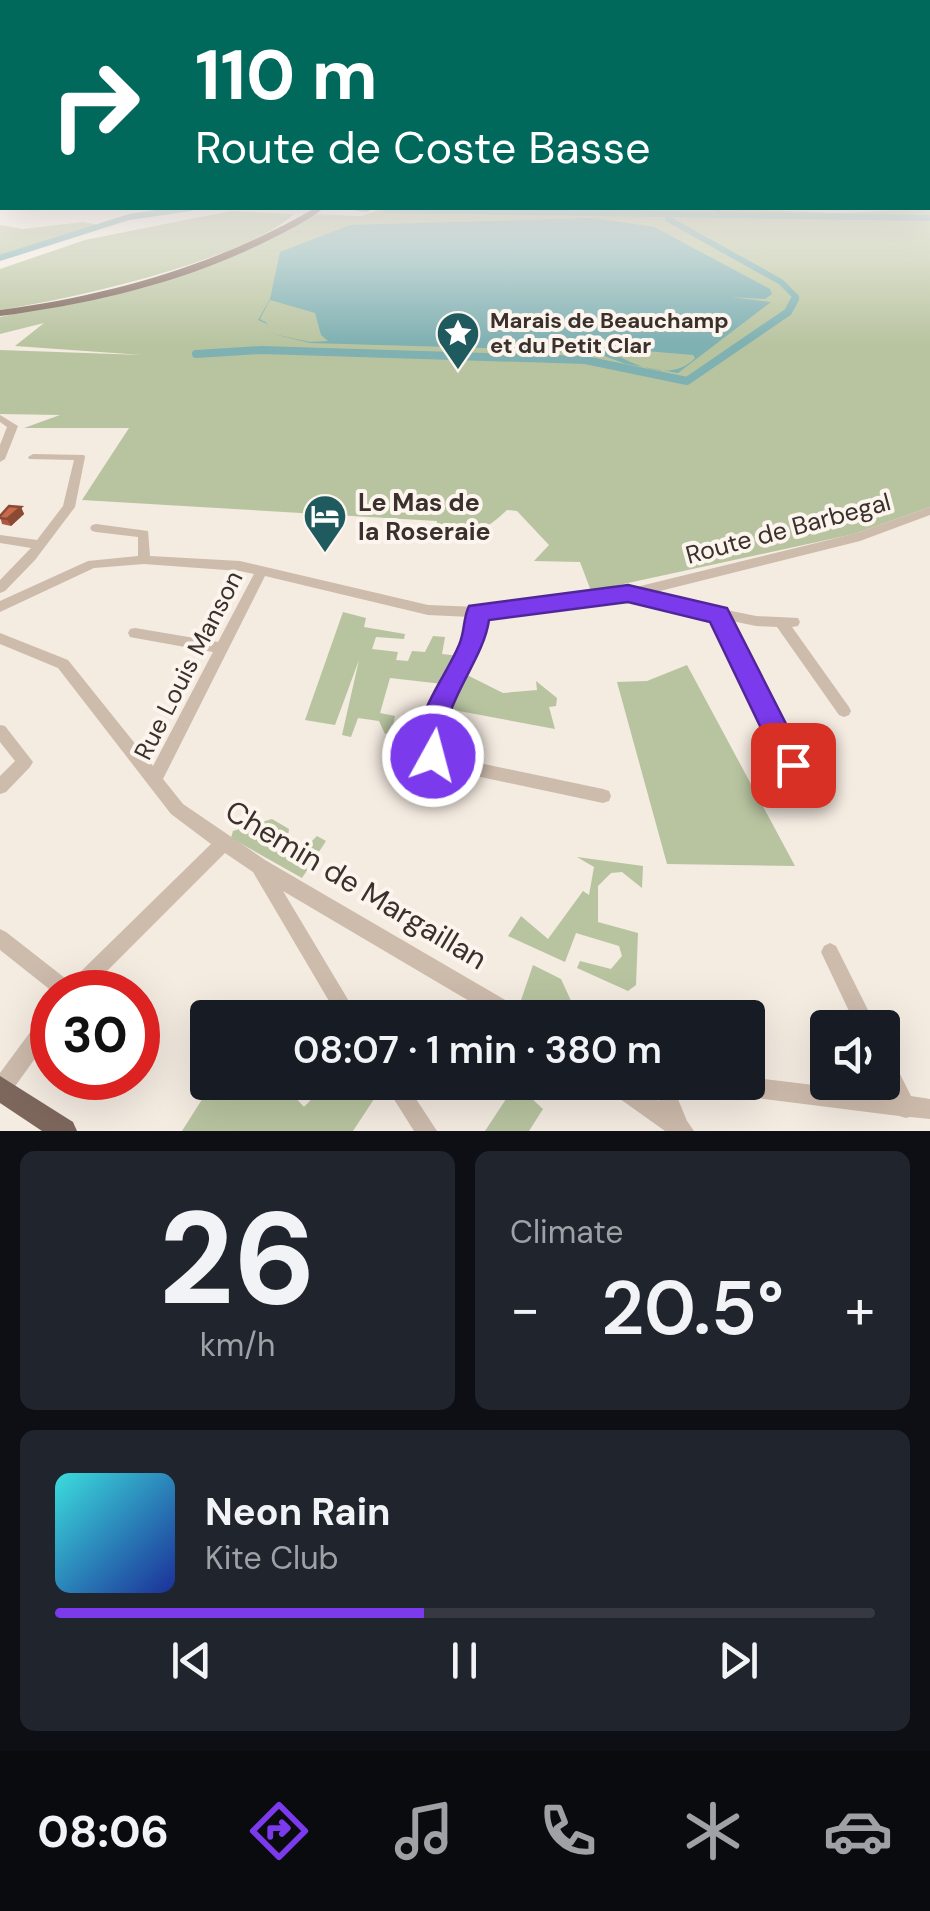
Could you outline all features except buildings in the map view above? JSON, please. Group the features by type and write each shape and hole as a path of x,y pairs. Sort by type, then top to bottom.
{"main road":[{"path":"0,313 82,298 174,273 263,238"},
{"path":"0,1089 64,1131"}],"street":[{"path":"0,418 12,421 13,426 0,459"},
{"path":"0,588 41,545 69,507 80,457 33,458"},
{"name":"Route de Barbegal","path":"628,594 860,538 930,511"},
{"path":"96,528 144,534 148,539 144,560"},
{"path":"0,539 41,545"},
{"path":"0,607 92,564 144,560 262,570 428,610 478,612 628,594 718,614 787,622 844,711"},
{"name":"Rue Louis Manson","path":"154,780 218,647 262,570"},
{"path":"478,612 474,642 438,710 430,746 433,756 442,762 603,796"},
{"path":"718,614 790,754"},
{"path":"135,634 218,647"},
{"name":"Chemin de Margaillan","path":"0,638 63,664 177,809 260,868 425,959 489,1000"},
{"path":"0,732 25,762 0,786"},
{"path":"93,970 224,842"},
{"path":"260,868 339,1000"},
{"path":"0,938 41,970"},
{"path":"830,952 859,1010"},
{"path":"0,1089 30,1049"},
{"path":"765,1089 930,1110"},
{"path":"900,1096 906,1108"},
{"path":"405,1100 426,1131"},
{"path":"639,1100 682,1130"},
{"path":"669,1100 682,1130"}],"green space":[{"path":"0,238 59,238 0,257"},
{"path":"256,238 154,276 0,310 0,269 85,240"},
{"path":"265,238 930,238 930,507 854,534 591,591 580,562 534,561 549,545 517,511 507,510 483,528 458,533 436,531 437,521 82,500 129,428 24,428 60,415 0,414 0,350 142,355 15,346 44,323 0,334 0,317 202,268"},
{"path":"343,612 366,618 364,627 405,634 404,639 376,637 372,649 398,652 396,660 408,661 412,651 425,652 433,636 445,637 442,654 459,656 443,684 390,678 380,713 395,716 392,731 385,734 379,721 358,718 351,737 342,735 359,660 335,725 305,720"},
{"path":"687,665 795,866 667,864 617,682 647,681"},
{"path":"463,673 503,693 537,690 536,681 557,698 556,706 549,707 555,729 448,709 446,703"},
{"path":"272,819 289,829 287,843 309,844 317,836 326,841 302,878 231,838 233,831"},
{"path":"577,857 643,866 642,888 622,872 611,873 598,886 598,922 638,933 636,985 628,991 577,968 580,961 611,969 622,956 619,946 576,933 565,962 508,936 521,916 548,939 583,891 589,895 594,867"},
{"path":"533,965 561,979 571,1000 521,1000"},
{"path":"202,1100 298,1100 304,1107 311,1100 373,1100 353,1131 182,1131"},
{"path":"505,1100 533,1100 543,1109 529,1131 485,1131"}],"water":[{"path":"317,238 674,238 770,289 772,294 765,299 731,297 771,302 678,373 662,370 687,365 695,358 693,355 646,351 618,356 645,367 591,351 310,343 269,333 267,324 258,320 270,299 280,252","holes":["270,300 315,313 321,335 328,341 310,342 269,333 267,323 260,319"]}],"waterway":[{"path":"0,258 64,238"},
{"path":"702,238 781,282 795,299"},
{"path":"196,354 262,350 585,360 687,381 788,312 795,299"}],"place":[{"name":"Marais de Beauchamp et du Petit Clar","path":"458,371"},
{"name":"Le Mas de la Roseraie","path":"325,554"}],"route":[{"path":"433,756 430,746 438,710 474,642 478,612 628,594 718,614 793,765"}]}
